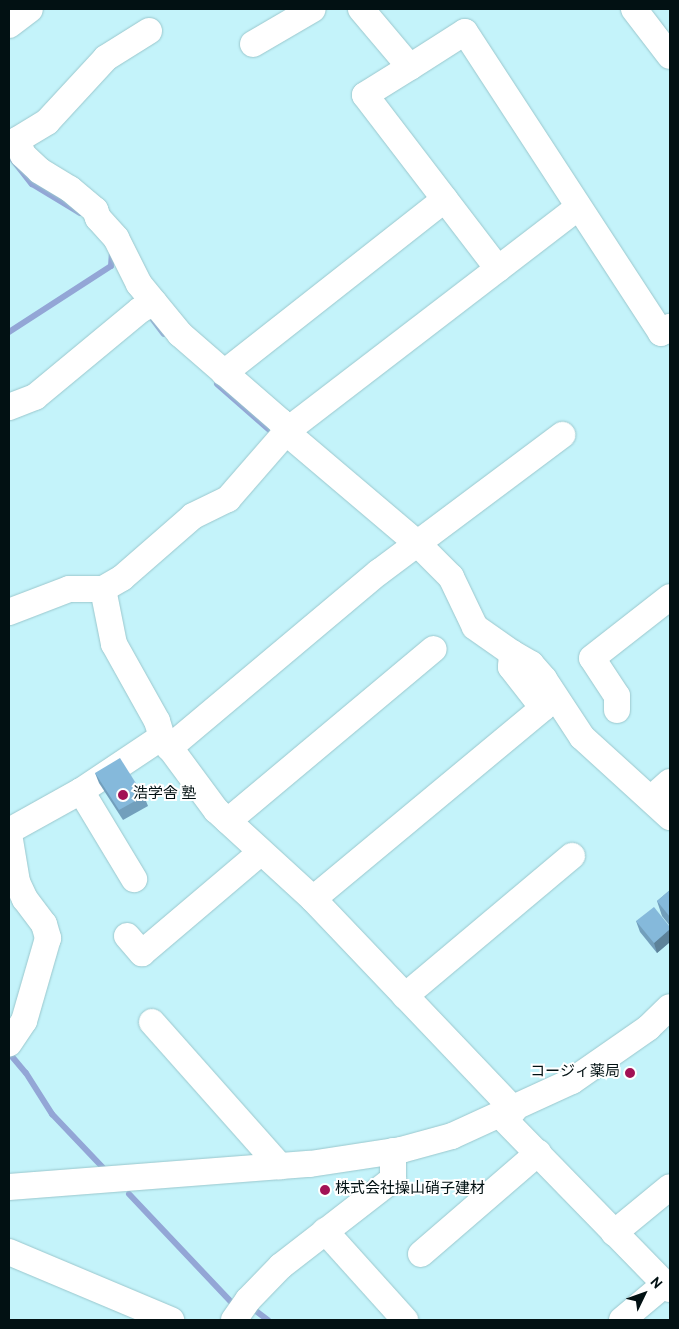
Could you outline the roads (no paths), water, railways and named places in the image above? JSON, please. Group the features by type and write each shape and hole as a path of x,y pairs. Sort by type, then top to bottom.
{"street":[{"path":"9,25 30,9"},
{"path":"253,44 313,9"},
{"path":"361,9 410,67"},
{"path":"634,9 670,56"},
{"path":"149,31 106,58 47,122 13,136 24,155 40,171 70,189 95,210 98,218 116,238 139,284 147,306 224,372 284,435 451,577 475,626 511,658 543,708 313,900"},
{"path":"498,269 365,95 465,32 577,208 661,333 670,326"},
{"path":"224,372 445,199"},
{"path":"9,612 69,589 102,589 122,578 193,516 228,499 284,435 577,208"},
{"path":"9,407 34,397 147,306"},
{"path":"9,1043 24,1021 48,938 44,924 17,882 9,833 165,742 414,546 562,435"},
{"path":"102,589 114,644 157,721 165,742 228,821 313,900 405,996 507,1112 538,1153 668,1287 622,1320"},
{"path":"616,710 617,696 592,658 670,597"},
{"path":"228,821 434,650"},
{"path":"511,658 531,664 544,679 582,737 661,790 670,817"},
{"path":"81,791 134,879"},
{"path":"127,936 142,953 261,852"},
{"path":"405,996 572,856"},
{"path":"9,1187 280,1166 393,1151 452,1136 572,1081 648,1028 670,1007"},
{"path":"152,1022 280,1166"},
{"path":"234,1320 248,1300 281,1266 393,1179 393,1151"},
{"path":"421,1254 538,1153"},
{"path":"614,1233 670,1187"},
{"path":"325,1231 405,1320"},
{"path":"9,1252 171,1320"}],"waterway":[{"path":"9,155 32,184 80,213"},
{"path":"9,332 111,266 112,252"},
{"path":"148,313 164,334"},
{"path":"217,384 275,435"},
{"path":"9,1053 26,1073 52,1114 106,1171"},
{"path":"129,1194 235,1306"},
{"path":"252,1308 268,1320"}],"place":[{"name":"浩学舎 塾","path":"123,795"},
{"name":"コージィ薬局","path":"630,1073"},
{"name":"株式会社操山硝子建材","path":"325,1190"}]}
